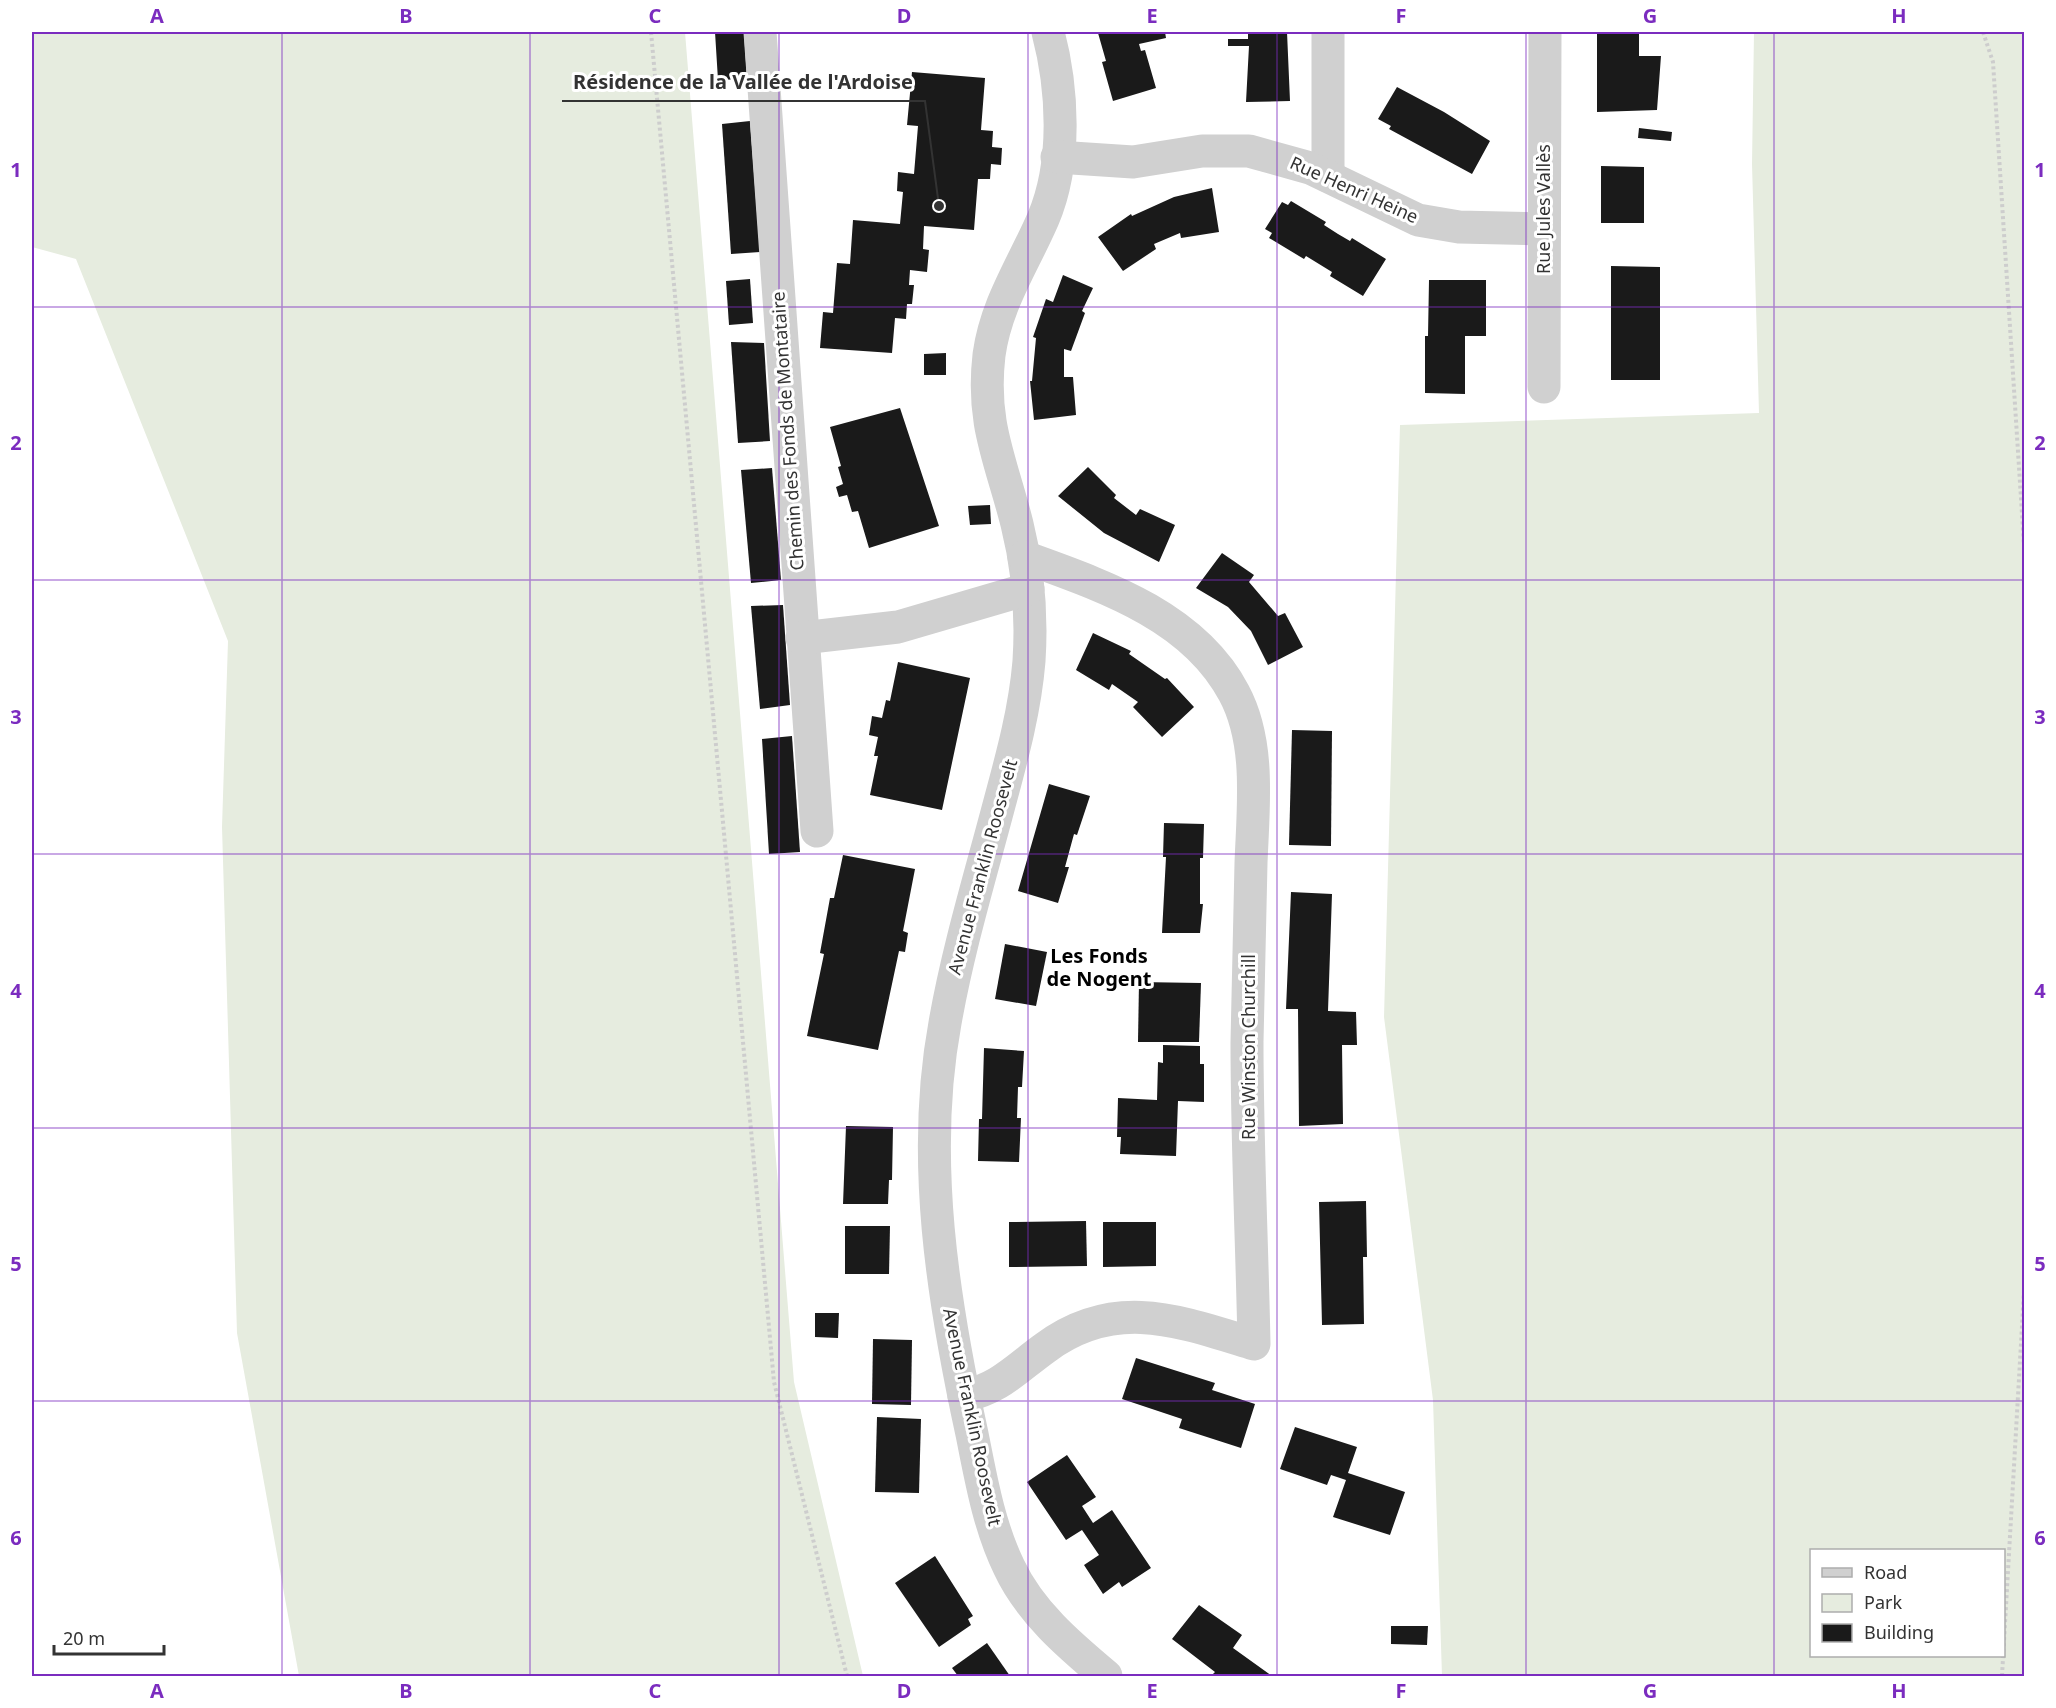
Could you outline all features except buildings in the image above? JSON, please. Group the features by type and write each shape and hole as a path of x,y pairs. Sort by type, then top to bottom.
{"street":[{"name":"Chemin des Fonds de Montataire","path":"760,32 817,831"},
{"name":"Avenue Franklin Roosevelt","path":"1048,32 1058,99 1057,157 1044,216 999,308 987,376 991,435 1017,523 1026,573 1029,652 1020,728 956,972 937,1078 934,1132 936,1191 948,1307 964,1396 991,1519 1009,1567 1031,1604 1065,1641 1106,1677"},
{"path":"1328,32 1328,176"},
{"name":"Rue Jules Vallès","path":"1544,387 1545,32"},
{"name":"Rue Henri Heine","path":"1057,157 1133,162 1202,151 1249,150 1291,161 1328,176 1418,220 1459,227 1544,229"},
{"path":"802,638 898,627 1026,573"},
{"name":"Rue Winston Churchill","path":"964,1396 984,1392 1054,1341 1093,1323 1111,1318 1128,1316 1167,1320 1254,1344 1247,1042 1253,797 1251,750 1243,712 1234,692 1209,656 1170,624 1144,607 1092,581 1026,573"}],"path":[{"path":"651,32 774,1382 847,1677"},
{"path":"1983,32 1993,62 2025,545"},
{"path":"2005,1627 2025,1291"},
{"path":"2002,1677 2003,1657"}],"green space":[{"path":"32,32 685,32 794,1382 863,1676 299,1676 237,1333 222,827 228,641 76,259 32,247"},
{"path":"1754,32 2024,32 2024,1676 1442,1676 1433,1400 1384,1017 1400,425 1759,413 1752,164"}],"place":[{"name":"Résidence de la Vallée de l'Ardoise","path":"939,206"}],"district":[{"name":"Les Fonds de Nogent","path":"1099,968"}]}
